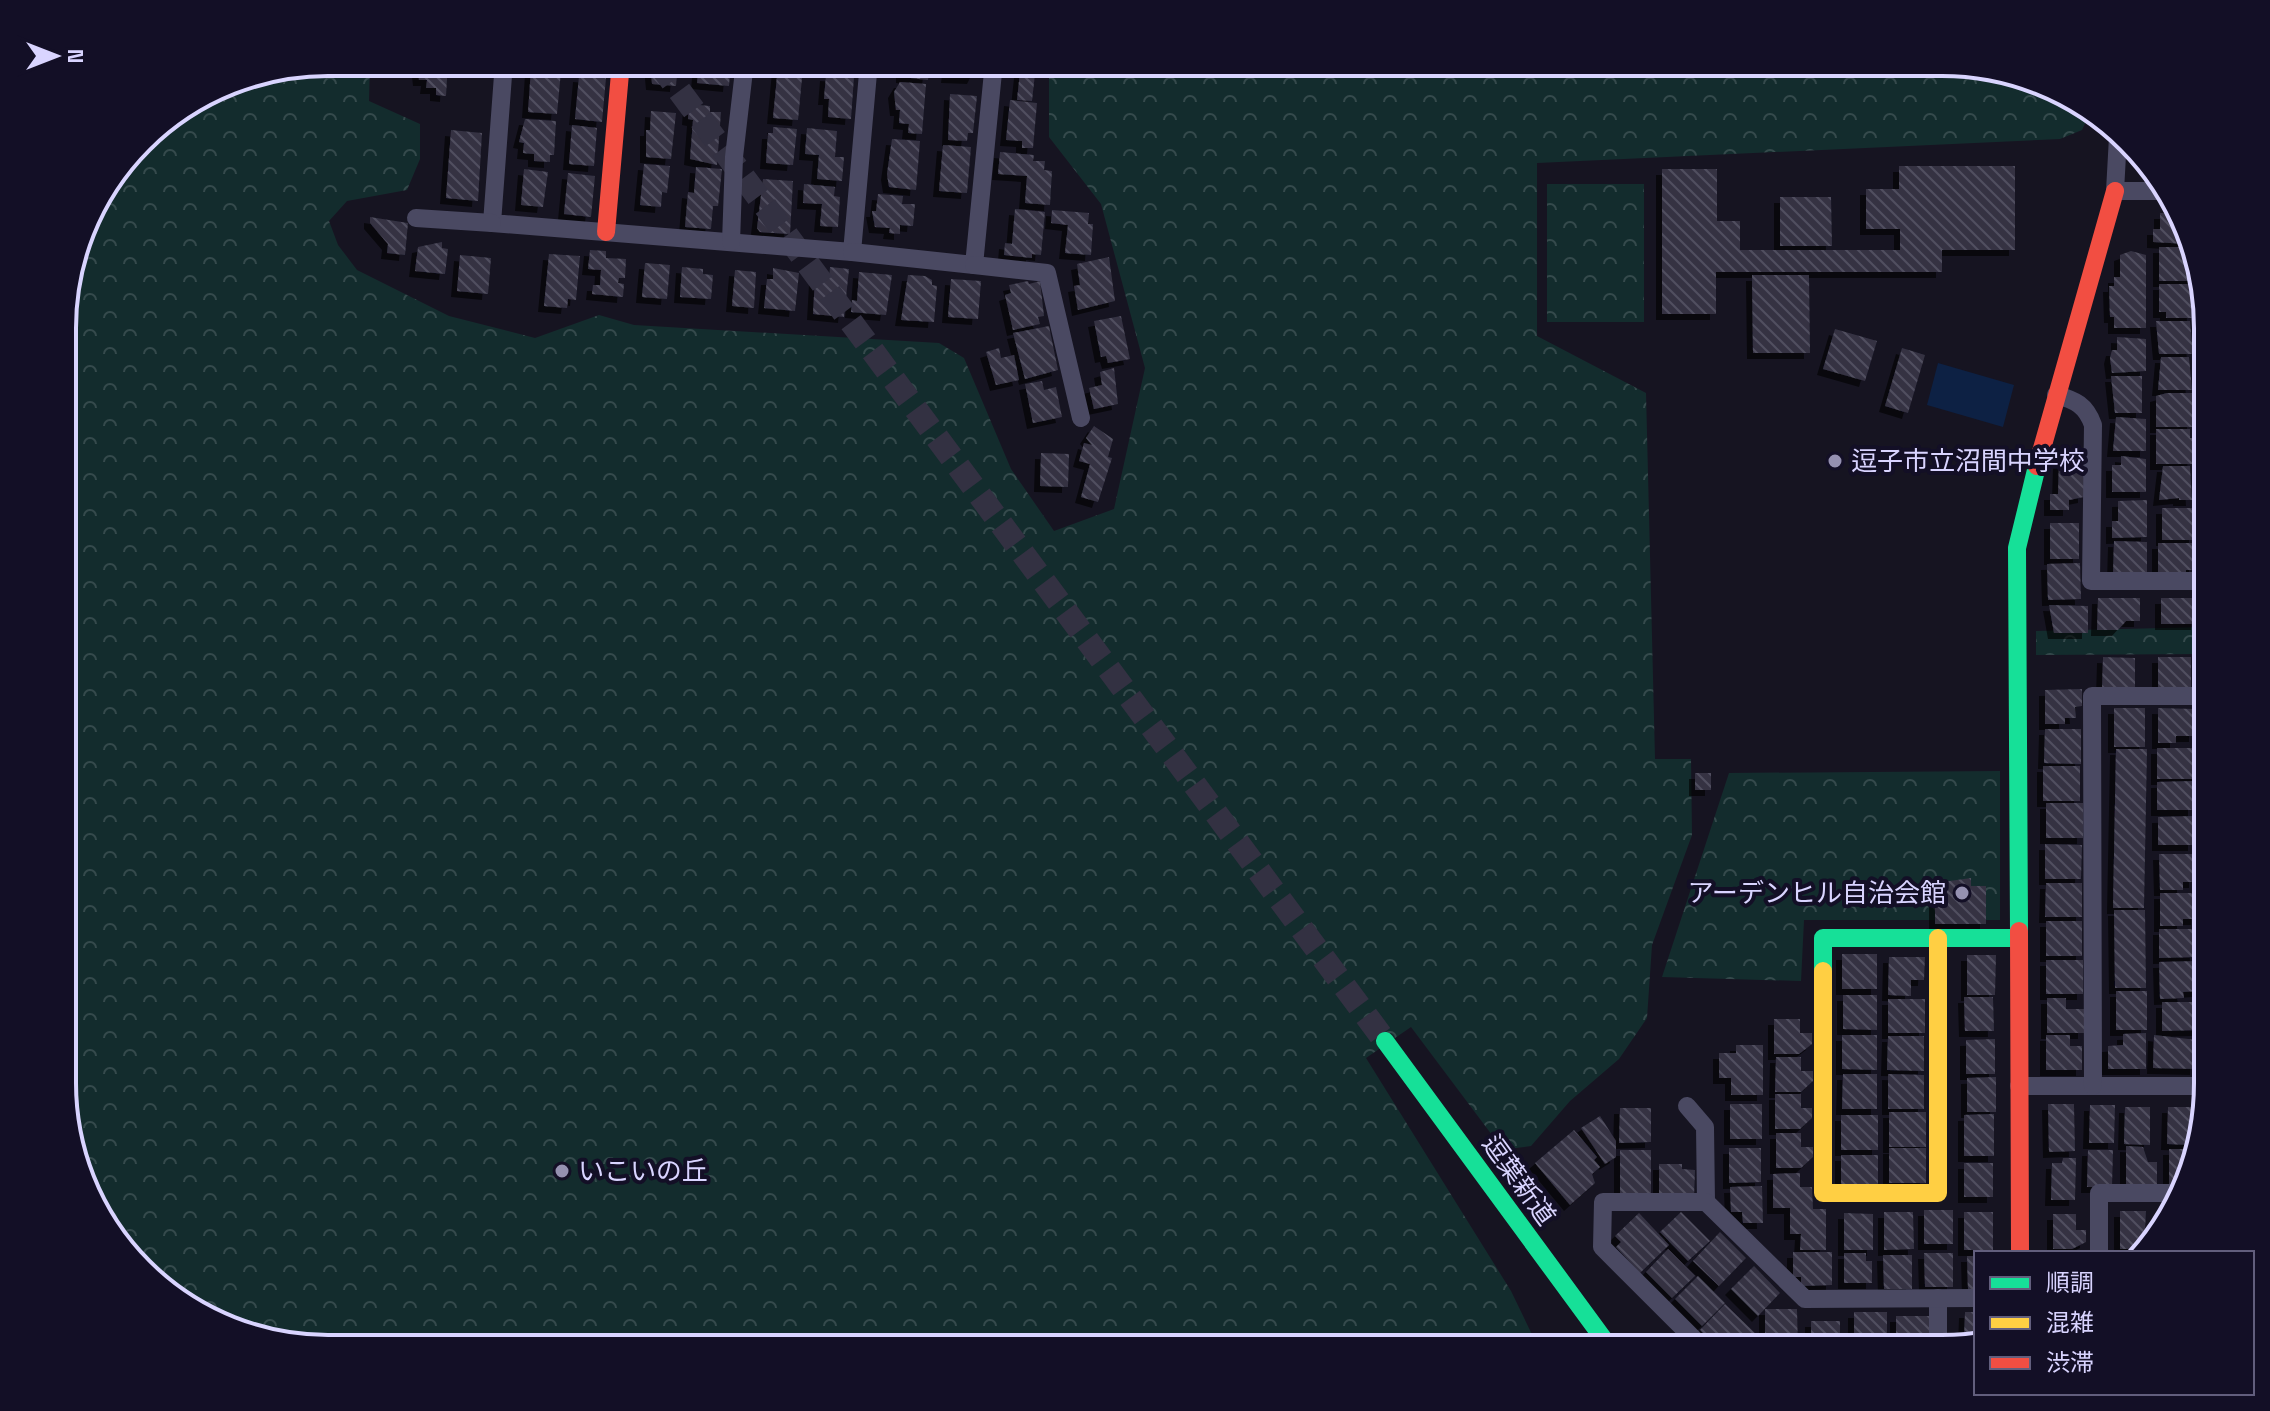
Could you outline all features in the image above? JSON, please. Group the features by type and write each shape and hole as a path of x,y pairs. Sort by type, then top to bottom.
{"street":[{"path":"492,223 503,77"},
{"path":"606,232 620,77"},
{"path":"731,242 734,157 743,77"},
{"path":"852,252 868,77"},
{"path":"974,265 993,77"},
{"path":"2020,1251 2017,548 2056,395 2115,191 2117,148"},
{"path":"2115,191 2153,191"},
{"path":"416,218 852,252 1047,273 1081,418"},
{"path":"2056,395 2075,400 2088,412 2093,425 2091,581 2193,581"},
{"path":"2093,1086 2092,696 2193,696"},
{"path":"1938,938 1938,1193 1823,1193 1823,938 1938,938 2019,938"},
{"name":"逗葉新道","path":"1385,1041 1600,1334"},
{"path":"2019,1086 2193,1086"},
{"path":"1687,1106 1705,1127 1706,1202"},
{"path":"2099,1251 2099,1193 2169,1193"},
{"path":"1689,1334 1602,1247 1603,1202 1706,1202 1805,1299 1974,1298"},
{"path":"1938,1298 1938,1334"}],"green space":[{"path":"1942,76 1975,78 2039,95 2086,121 2082,130 2060,139 1537,163 1537,336 1646,393 1655,759 1691,759 1692,835 1652,945 1647,1018 1619,1059 1570,1101 1531,1146 1508,1149 1495,1139 1411,1027 1366,1058 1511,1291 1532,1334 328,1335 295,1333 231,1316 188,1293 162,1273 118,1223 95,1180 78,1116 76,1083 78,295 95,231 118,188 138,162 188,118 231,95 279,81 311,77 370,77 369,101 420,124 420,159 407,190 347,201 329,221 338,245 357,270 449,316 535,338 599,315 634,325 939,343 964,358 1011,469 1054,531 1114,509 1145,368 1101,204 1049,137 1049,77"},
{"path":"1547,184 1644,184 1644,322 1547,322"},
{"path":"2193,627 2193,654 2036,655 2036,631"},
{"path":"2000,771 2000,920 1804,920 1801,981 1662,977 1729,773"}],"water":[{"path":"1938,363 2014,385 2003,427 1927,405"}],"building":[{"path":"419,77 447,77 446,96 436,95 436,88 426,88 427,80 419,80"},
{"path":"530,77 560,77 557,114 528,112"},
{"path":"579,77 606,78 602,122 575,119"},
{"path":"651,77 677,77 676,86 652,84"},
{"path":"698,77 730,77 729,86 697,83"},
{"path":"777,77 802,77 798,120 773,118"},
{"path":"826,77 854,77 851,119 828,117 829,99 824,99"},
{"path":"902,77 928,77 928,80"},
{"path":"1020,77 1035,77 1032,101 1017,100"},
{"path":"900,82 926,84 922,134 908,133 909,124 899,123 900,110 896,110 894,92"},
{"path":"950,94 977,96 973,133 968,133 967,141 948,140"},
{"path":"1010,100 1037,103 1033,148 1022,148 1022,141 1006,140"},
{"path":"689,104 710,106 710,112 721,112 717,165 690,159 693,120 688,119"},
{"path":"651,111 676,113 671,159 646,157 646,130 650,130"},
{"path":"525,119 556,121 554,155 550,155 550,162 534,161 534,154 523,153 524,143 519,142"},
{"path":"572,125 597,128 594,166 569,164"},
{"path":"773,127 797,129 793,165 766,163 768,133 773,133"},
{"path":"807,128 837,131 835,157 844,157 842,181 817,179 819,155 805,154"},
{"path":"451,130 482,133 478,201 446,198"},
{"path":"892,139 920,141 916,190 889,187 887,174"},
{"path":"943,145 971,147 967,193 939,191"},
{"path":"1000,152 1034,155 1033,161 1045,161 1044,170 1052,171 1050,205 1025,203 1027,176 998,174"},
{"path":"644,164 670,166 667,193 662,192 661,207 640,205"},
{"path":"1899,166 2015,166 2015,250 1942,250 1942,272 1716,272 1716,314 1662,314 1662,169 1717,169 1717,221 1740,221 1740,250 1900,250 1900,229 1866,229 1866,189 1899,189"},
{"path":"696,167 722,169 718,206 713,206 711,229 685,227 688,192 694,193"},
{"path":"524,169 548,172 543,207 521,205"},
{"path":"568,173 595,176 591,217 564,214"},
{"path":"763,179 793,181 790,234 760,232 757,228"},
{"path":"804,184 835,187 834,196 840,197 838,227 820,226 822,204 803,203"},
{"path":"878,194 903,196 902,204 915,204 913,226 900,225 900,234 889,233 890,228 875,227 872,211 876,211"},
{"path":"1780,197 1831,197 1832,246 1780,246"},
{"path":"1015,209 1045,212 1041,255 1032,254 1032,258 1004,255 1005,243 1012,244"},
{"path":"1052,210 1089,213 1088,224 1093,224 1091,255 1065,253 1068,225 1051,223"},
{"path":"2160,213 2166,213 2180,244 2153,242 2153,229 2160,229"},
{"path":"370,217 408,223 405,255 387,253 388,244 370,223"},
{"path":"442,242 442,248 448,249 445,274 415,271 418,247"},
{"path":"2159,247 2181,247 2189,281 2159,281"},
{"path":"590,250 606,251 606,258 626,259 625,278 619,278 618,283 624,284 623,297 592,294 593,285 600,285 601,270 588,269"},
{"path":"2131,251 2146,255 2146,328 2114,328 2114,317 2110,317 2109,286 2114,286 2114,277 2120,277 2120,255"},
{"path":"549,254 580,256 576,300 568,299 567,308 544,306"},
{"path":"460,255 491,258 488,294 457,291"},
{"path":"1109,257 1115,301 1078,310 1074,286 1080,285 1077,264"},
{"path":"645,263 670,265 667,299 642,297"},
{"path":"682,267 703,269 703,274 713,275 711,299 680,297"},
{"path":"830,267 849,269 844,317 813,314 815,278 829,279"},
{"path":"773,268 799,273 795,311 764,308 767,279 773,279"},
{"path":"735,270 756,272 754,308 732,306"},
{"path":"859,272 892,275 886,315 851,312 852,300 857,301"},
{"path":"908,275 925,276 932,280 932,285 937,286 934,322 901,320"},
{"path":"1752,275 1809,275 1810,353 1753,353"},
{"path":"951,279 981,281 978,319 948,317"},
{"path":"1028,281 1029,284 1040,281 1044,316 1038,317 1040,324 1013,330 1005,295 1011,293 1009,285"},
{"path":"2159,284 2190,284 2193,318 2166,318 2166,312 2159,312"},
{"path":"1121,316 1130,359 1108,363 1106,356 1101,357 1094,321"},
{"path":"2156,321 2190,321 2193,354 2159,354"},
{"path":"1049,326 1058,370 1025,379 1013,333"},
{"path":"1835,329 1877,341 1865,381 1823,369"},
{"path":"2117,337 2146,339 2146,371 2112,373 2110,358 2112,350 2117,350"},
{"path":"999,348 1001,358 1014,355 1019,380 996,385 986,352"},
{"path":"1902,348 1925,355 1908,413 1885,406"},
{"path":"2161,357 2189,357 2192,390 2158,390"},
{"path":"1114,368 1118,404 1094,409 1089,388 1102,385 1100,372"},
{"path":"2111,376 2142,376 2142,413 2115,413"},
{"path":"1042,381 1044,390 1056,387 1062,417 1033,423 1025,384"},
{"path":"2193,393 2193,427 2156,427 2156,396"},
{"path":"2116,417 2146,419 2146,451 2113,451"},
{"path":"1094,426 1113,439 1108,457 1112,458 1098,502 1081,497 1090,464 1079,461 1084,443 1092,445 1086,438"},
{"path":"2156,429 2190,429 2193,464 2156,464"},
{"path":"1041,453 1069,454 1068,487 1040,486"},
{"path":"2121,456 2146,459 2146,492 2112,492 2112,465 2121,465"},
{"path":"2084,458 2084,497 2069,500 2069,510 2050,510 2050,494 2058,494 2059,461"},
{"path":"2163,466 2190,466 2192,500 2159,500"},
{"path":"2147,500 2147,537 2112,538 2112,521 2118,521 2118,501"},
{"path":"2162,508 2193,508 2193,540 2162,540"},
{"path":"2050,523 2079,523 2079,559 2050,559"},
{"path":"2114,541 2147,542 2147,576 2113,575"},
{"path":"2158,543 2193,543 2193,570 2186,570 2186,577 2158,578"},
{"path":"2080,563 2081,599 2048,600 2047,564"},
{"path":"2098,598 2140,598 2140,621 2126,621 2118,630 2097,630"},
{"path":"2161,598 2193,598 2193,624 2161,624"},
{"path":"2049,605 2088,606 2088,633 2054,633"},
{"path":"2103,657 2135,658 2135,690 2102,690"},
{"path":"2158,657 2191,657 2191,689 2158,689"},
{"path":"2082,689 2082,706 2075,707 2076,718 2065,718 2065,724 2045,724 2045,690"},
{"path":"2114,708 2145,708 2145,747 2114,747"},
{"path":"2158,708 2193,709 2193,736 2176,736 2176,743 2158,743"},
{"path":"2045,729 2081,729 2081,764 2044,763"},
{"path":"2157,748 2193,748 2193,779 2157,779"},
{"path":"2116,749 2147,749 2144,908 2113,908"},
{"path":"2043,766 2080,766 2080,801 2043,801"},
{"path":"1695,773 1711,773 1711,790 1695,790"},
{"path":"2193,781 2193,810 2157,810 2157,782"},
{"path":"2046,803 2083,803 2083,838 2046,838"},
{"path":"2193,816 2193,845 2158,845 2158,817"},
{"path":"2045,844 2082,845 2081,879 2045,879"},
{"path":"2159,854 2193,854 2193,882 2183,882 2183,890 2160,890"},
{"path":"1971,878 1971,886 1986,886 1986,924 1935,924 1935,883"},
{"path":"2046,883 2082,883 2082,917 2045,917"},
{"path":"2160,893 2193,893 2193,919 2183,919 2183,926 2160,926"},
{"path":"2114,910 2145,910 2146,988 2115,988"},
{"path":"2046,921 2082,921 2082,956 2046,956"},
{"path":"2159,929 2193,929 2193,957 2159,958"},
{"path":"1842,954 1877,954 1877,989 1842,989"},
{"path":"1967,955 1996,955 1995,995 1967,995"},
{"path":"1889,957 1925,957 1924,980 1911,980 1911,996 1888,995"},
{"path":"2046,960 2083,960 2083,994 2046,994"},
{"path":"2193,961 2193,991 2183,992 2184,998 2160,999 2159,962"},
{"path":"2116,991 2147,991 2147,1030 2116,1030"},
{"path":"1843,995 1877,995 1877,1030 1843,1029"},
{"path":"1964,997 1993,997 1994,1031 1965,1031"},
{"path":"2047,998 2066,998 2066,1009 2084,1009 2084,1033 2047,1033"},
{"path":"1888,999 1925,999 1925,1033 1888,1033"},
{"path":"2162,1002 2193,1002 2193,1030 2162,1031"},
{"path":"1774,1019 1800,1019 1800,1033 1812,1033 1812,1044 1799,1054 1774,1054"},
{"path":"2146,1033 2146,1069 2108,1069 2108,1046 2123,1045 2123,1034"},
{"path":"1842,1035 1877,1035 1877,1070 1842,1069"},
{"path":"2046,1035 2070,1035 2070,1046 2082,1046 2082,1070 2046,1070"},
{"path":"2154,1035 2193,1040 2193,1069 2153,1068"},
{"path":"1888,1036 1924,1036 1924,1071 1887,1070"},
{"path":"1995,1039 1995,1074 1966,1074 1966,1040"},
{"path":"1736,1045 1763,1045 1763,1095 1731,1095 1731,1078 1719,1078 1719,1053 1736,1053"},
{"path":"1776,1057 1801,1057 1801,1071 1813,1071 1813,1081 1801,1092 1775,1092"},
{"path":"1843,1074 1877,1074 1877,1109 1842,1109"},
{"path":"1888,1074 1924,1075 1924,1109 1888,1109"},
{"path":"1996,1077 1996,1112 1967,1112 1967,1078"},
{"path":"1775,1094 1801,1094 1801,1108 1812,1108 1812,1118 1800,1129 1775,1129"},
{"path":"1730,1104 1762,1104 1762,1139 1730,1139"},
{"path":"2048,1104 2074,1104 2075,1151 2049,1152"},
{"path":"2090,1105 2115,1105 2114,1143 2089,1143"},
{"path":"2125,1107 2150,1107 2150,1145 2124,1144"},
{"path":"2168,1107 2192,1107 2186,1145 2167,1144"},
{"path":"1620,1108 1651,1108 1651,1142 1619,1143"},
{"path":"1889,1112 1926,1112 1926,1147 1889,1147"},
{"path":"1994,1114 1994,1156 1964,1156 1964,1115"},
{"path":"1841,1115 1878,1115 1878,1150 1841,1150"},
{"path":"1600,1116 1616,1141 1616,1157 1605,1164 1581,1128"},
{"path":"1574,1130 1597,1157 1594,1160 1600,1167 1592,1174 1595,1183 1570,1205 1535,1163"},
{"path":"1776,1133 1801,1133 1801,1147 1813,1147 1813,1157 1801,1168 1776,1168"},
{"path":"2126,1146 2143,1147 2148,1162 2157,1162 2157,1188 2126,1187"},
{"path":"1729,1148 1761,1148 1761,1182 1729,1183"},
{"path":"1889,1148 1926,1148 1926,1183 1889,1183"},
{"path":"2169,1149 2185,1149 2172,1186 2169,1186"},
{"path":"1620,1150 1651,1150 1651,1197 1620,1197"},
{"path":"2088,1150 2113,1150 2112,1187 2087,1187"},
{"path":"1841,1155 1878,1155 1878,1190 1841,1190"},
{"path":"2063,1158 2076,1158 2075,1200 2051,1200 2052,1163 2062,1163"},
{"path":"1964,1163 1993,1163 1993,1197 1964,1197"},
{"path":"1659,1164 1682,1164 1682,1169 1695,1170 1694,1198 1659,1198"},
{"path":"1800,1173 1800,1187 1812,1187 1813,1209 1826,1209 1826,1250 1800,1250 1801,1234 1790,1234 1790,1208 1773,1208 1773,1174"},
{"path":"1762,1186 1763,1223 1743,1223 1742,1212 1731,1212 1730,1187"},
{"path":"1924,1210 1953,1210 1953,1244 1924,1244"},
{"path":"2120,1211 2146,1211 2145,1232 2132,1249 2120,1249"},
{"path":"1681,1212 1710,1241 1688,1261 1660,1232"},
{"path":"1884,1212 1913,1212 1914,1249 1884,1250"},
{"path":"1964,1212 1993,1212 1993,1250 1964,1250"},
{"path":"1639,1213 1669,1245 1640,1273 1616,1247 1621,1242 1615,1236"},
{"path":"1844,1213 1873,1214 1873,1250 1844,1250"},
{"path":"2053,1214 2076,1214 2076,1230 2086,1230 2086,1242 2072,1249 2053,1249"},
{"path":"1720,1232 1746,1258 1719,1286 1693,1261"},
{"path":"1668,1249 1695,1276 1672,1298 1646,1272"},
{"path":"1793,1252 1832,1252 1832,1285 1801,1286 1801,1277 1793,1277"},
{"path":"1844,1253 1866,1253 1866,1261 1872,1261 1872,1283 1844,1283"},
{"path":"1924,1253 1953,1253 1953,1287 1925,1287"},
{"path":"1883,1255 1912,1255 1912,1289 1884,1289"},
{"path":"1967,1256 1974,1256 1974,1290 1968,1290"},
{"path":"1754,1266 1780,1293 1758,1316 1731,1289"},
{"path":"1698,1276 1725,1303 1702,1326 1675,1299"},
{"path":"1725,1304 1756,1334 1704,1334 1700,1330"},
{"path":"1765,1309 1797,1309 1798,1334 1765,1334"},
{"path":"1854,1312 1887,1312 1887,1334 1854,1334"},
{"path":"1965,1312 1974,1312 1974,1333 1964,1334"},
{"path":"1896,1316 1931,1316 1931,1334 1896,1334"},
{"path":"1811,1321 1840,1321 1840,1334 1811,1334"}],"tunnel":[{"path":"669,77 1385,1041"}],"traffic: fast":[{"path":"2019,931 2017,548 2037,466"},
{"path":"1823,971 1823,938 2019,938"},
{"path":"1385,1041 1600,1334"}],"traffic: slow":[{"path":"1823,971 1823,1193 1938,1193 1938,938"}],"traffic: jam":[{"path":"606,232 620,77"},
{"path":"2037,466 2115,191"},
{"path":"2019,931 2020,1251"}],"place":[{"name":"逗子市立沼間中学校","path":"1835,461"},
{"name":"アーデンヒル自治会館","path":"1962,893"},
{"name":"いこいの丘","path":"562,1171"}]}
